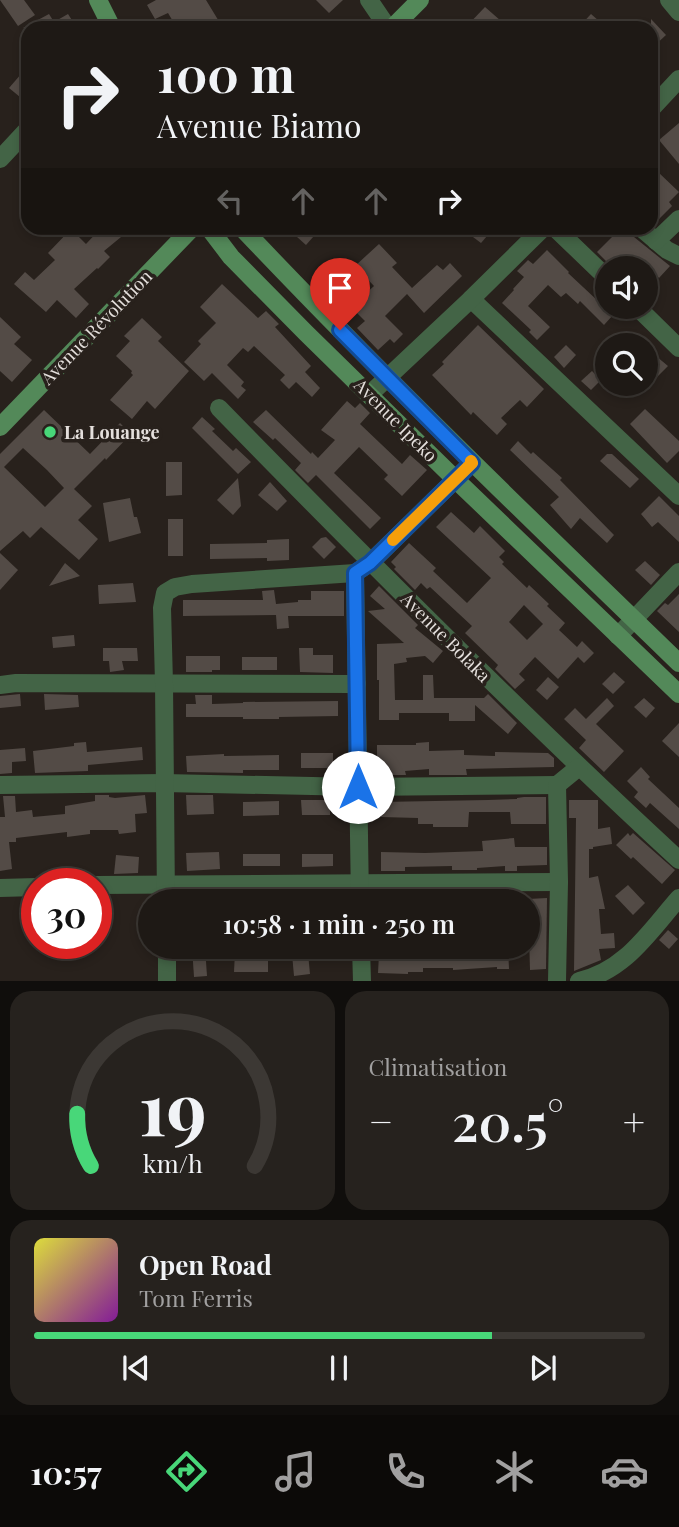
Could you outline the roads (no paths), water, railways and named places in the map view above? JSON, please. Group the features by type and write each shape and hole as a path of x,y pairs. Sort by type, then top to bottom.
{"street":[{"path":"98,0 108,21"},
{"path":"369,0 385,21"},
{"path":"398,21 420,0"},
{"path":"669,0 679,12"},
{"path":"658,102 679,79"},
{"path":"0,159 21,136"},
{"path":"656,241 679,219"},
{"name":"Avenue Révolution","path":"0,427 184,235"},
{"name":"Avenue Ipeko","path":"214,235 231,257 306,333 679,694"},
{"name":"Avenue Ipeko","path":"249,235 324,315 472,463 679,663"},
{"path":"370,394 535,235"},
{"path":"562,235 595,266"},
{"path":"649,235 679,256"},
{"path":"471,299 679,496"},
{"path":"306,333 324,315"},
{"path":"649,319 679,348"},
{"name":"Avenue Bolaka","path":"219,408 370,563 579,767 679,860"},
{"path":"165,889 162,608 165,593 175,587 355,573 370,563 472,463"},
{"path":"618,636 679,572"},
{"path":"355,573 359,889"},
{"path":"0,685 164,682 357,684"},
{"path":"0,785 557,785 579,767"},
{"path":"557,785 558,981"},
{"path":"230,889 359,883 559,882"},
{"path":"0,888 21,887"},
{"path":"112,887 138,889"},
{"path":"579,981 608,971 623,961 679,898"},
{"path":"167,959 167,981"},
{"path":"361,959 362,981"}],"place":[{"name":"La Louange","path":"50,432"}]}
